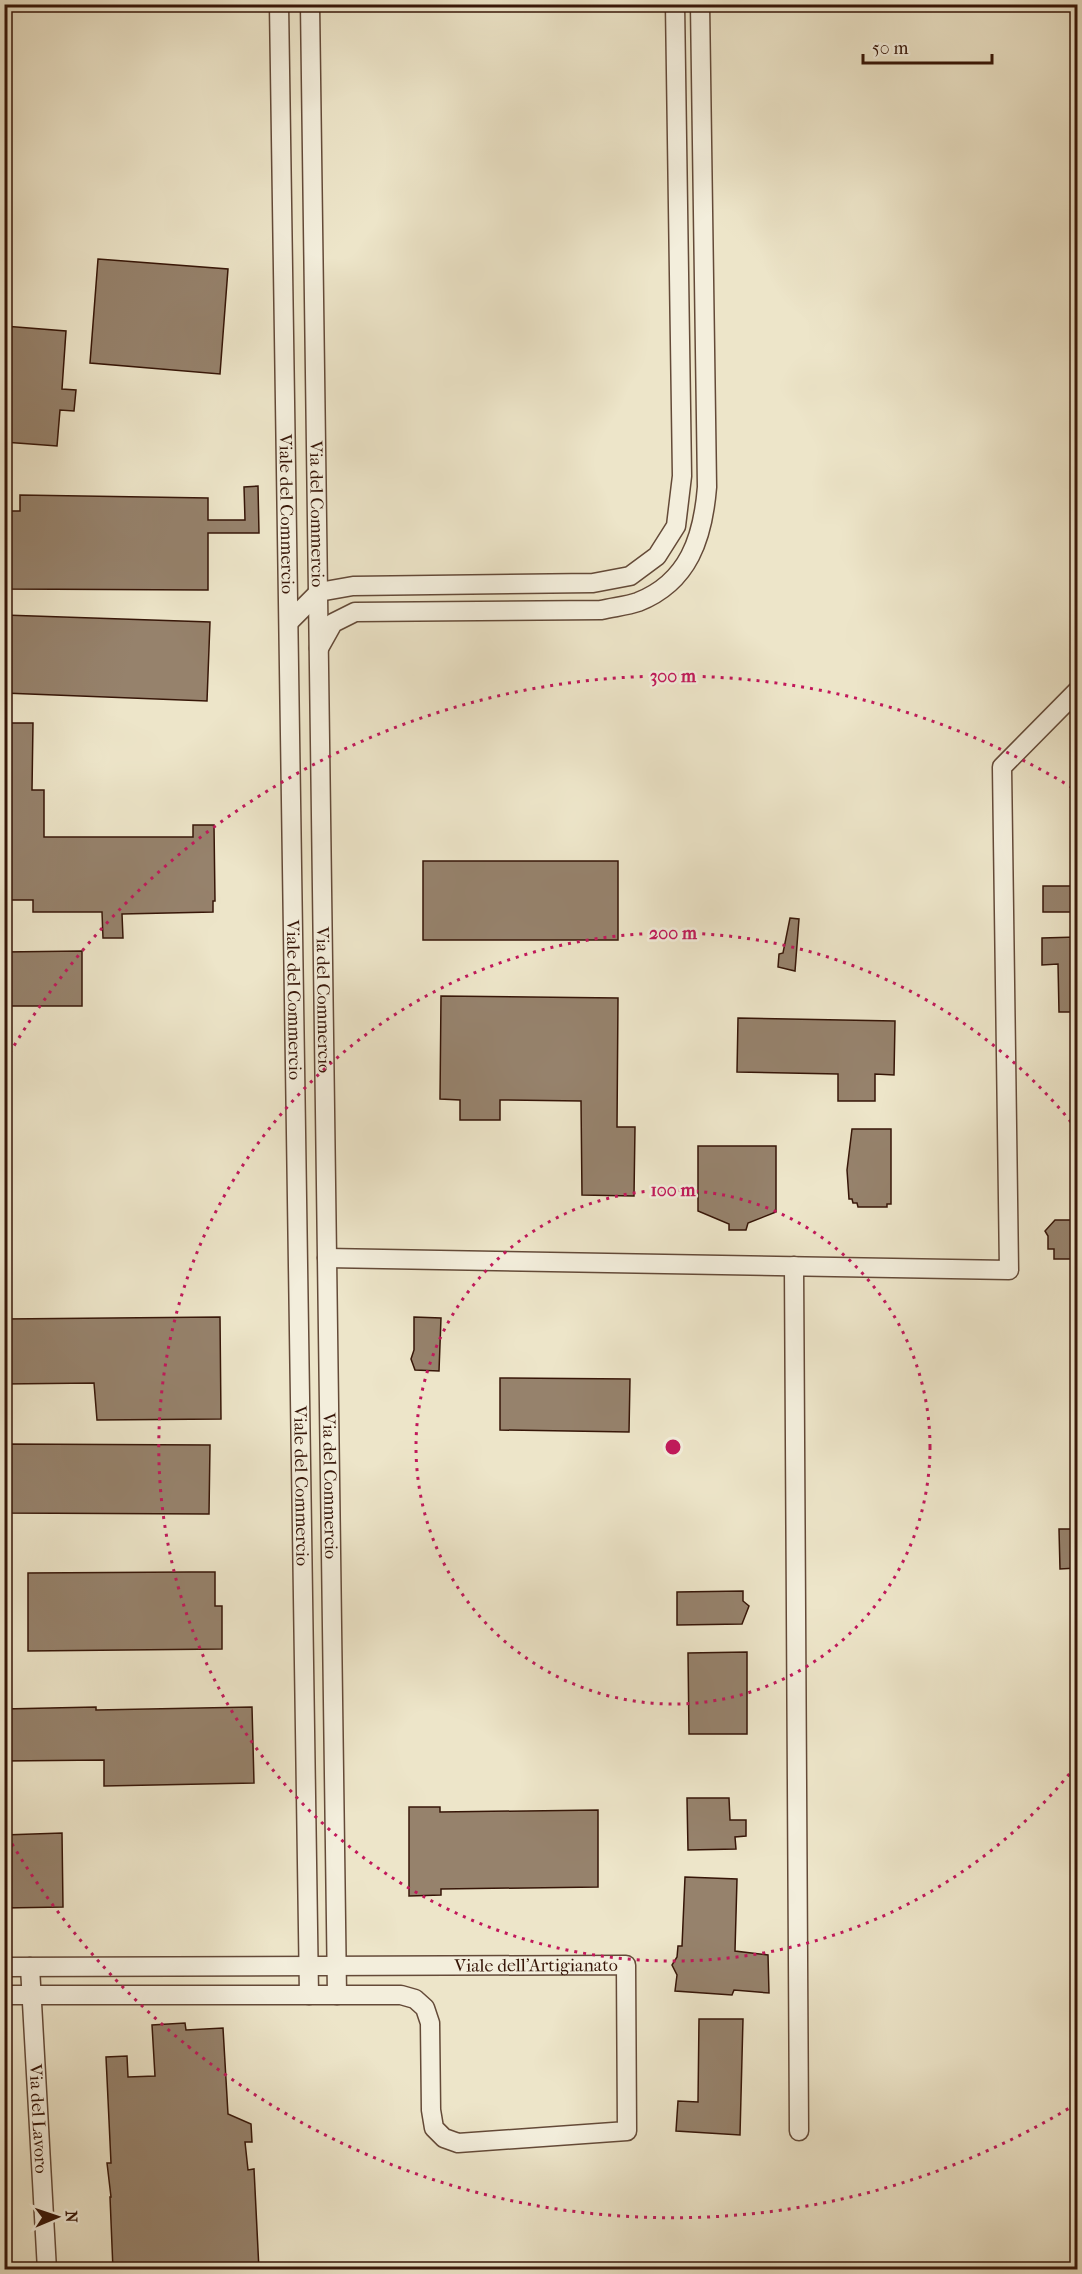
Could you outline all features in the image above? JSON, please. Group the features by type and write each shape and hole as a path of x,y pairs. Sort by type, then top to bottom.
{"street":[{"name":"Viale del Commercio","path":"279,4 309,1995"},
{"name":"Via del Commercio","path":"310,4 337,1995"},
{"path":"289,622 319,591 352,586 593,584 630,576 657,556 676,526 682,476 675,4"},
{"path":"318,649 333,623 355,612 602,610 638,602 672,582 696,547 705,515 707,487 700,4"},
{"path":"327,1258 1009,1269 1002,767 1077,690"},
{"path":"794,1266 799,2131"},
{"name":"Viale dell'Artigianato","path":"4,1967 626,1965 627,2131 458,2143 444,2138 434,2128 431,2110 430,2023 425,2008 415,1999 401,1995 4,1995"},
{"name":"Via del Lavoro","path":"30,1967 47,2270"}],"building":[{"path":"98,259 228,269 220,374 90,363"},
{"path":"4,326 66,331 62,389 76,390 74,411 60,410 57,446 4,442"},
{"path":"258,486 259,533 208,533 208,590 4,589 4,511 20,511 20,495 208,498 208,520 245,520 244,487"},
{"path":"4,615 210,622 207,701 4,693"},
{"path":"4,723 33,723 32,790 44,790 44,837 193,837 193,825 214,825 215,901 213,901 213,912 122,914 123,938 103,938 102,912 33,912 33,900 4,900 4,836 9,836 9,799 4,799"},
{"path":"423,861 618,861 618,940 423,940"},
{"path":"1043,886 1077,886 1077,912 1043,912"},
{"path":"790,918 799,919 795,971 778,967 779,954 783,953"},
{"path":"1077,937 1077,1012 1059,1012 1058,964 1042,965 1042,938"},
{"path":"82,951 82,1006 4,1006 4,952"},
{"path":"441,996 618,998 617,1127 635,1127 634,1196 582,1195 581,1101 500,1100 500,1120 460,1120 460,1100 440,1099"},
{"path":"738,1018 895,1021 894,1075 875,1074 875,1101 838,1101 838,1074 737,1072"},
{"path":"852,1129 891,1129 891,1204 887,1204 887,1207 858,1207 857,1203 849,1199 847,1170"},
{"path":"698,1146 776,1146 776,1212 748,1223 746,1230 729,1230 729,1224 698,1211"},
{"path":"1055,1220 1077,1220 1077,1259 1054,1259 1054,1249 1048,1249 1048,1236 1045,1231"},
{"path":"220,1317 221,1419 97,1420 94,1383 4,1384 4,1319"},
{"path":"414,1317 441,1318 439,1371 415,1370 411,1359 414,1350"},
{"path":"500,1378 630,1379 629,1432 500,1430"},
{"path":"4,1444 210,1445 209,1514 4,1513"},
{"path":"1059,1529 1077,1529 1077,1568 1060,1569"},
{"path":"215,1572 215,1606 222,1606 222,1649 28,1651 28,1573"},
{"path":"743,1591 743,1601 749,1606 742,1624 677,1625 677,1592"},
{"path":"747,1652 747,1734 689,1734 688,1653"},
{"path":"96,1707 96,1710 252,1707 254,1783 104,1786 104,1760 4,1761 4,1709"},
{"path":"687,1798 729,1798 730,1820 746,1820 746,1836 735,1837 736,1849 688,1850"},
{"path":"409,1807 440,1807 440,1812 598,1810 598,1887 441,1889 441,1895 409,1896"},
{"path":"62,1833 63,1907 4,1908 4,1835"},
{"path":"685,1877 737,1879 735,1951 768,1955 769,1993 734,1990 732,1995 675,1991 677,1975 672,1965 677,1957 678,1946 682,1946"},
{"path":"699,2019 743,2019 740,2135 676,2131 678,2101 698,2102"},
{"path":"185,2023 186,2030 223,2028 228,2114 251,2124 252,2142 245,2142 248,2170 254,2169 259,2270 113,2270 111,2197 107,2163 111,2163 106,2057 127,2056 128,2077 155,2076 152,2025"}]}
